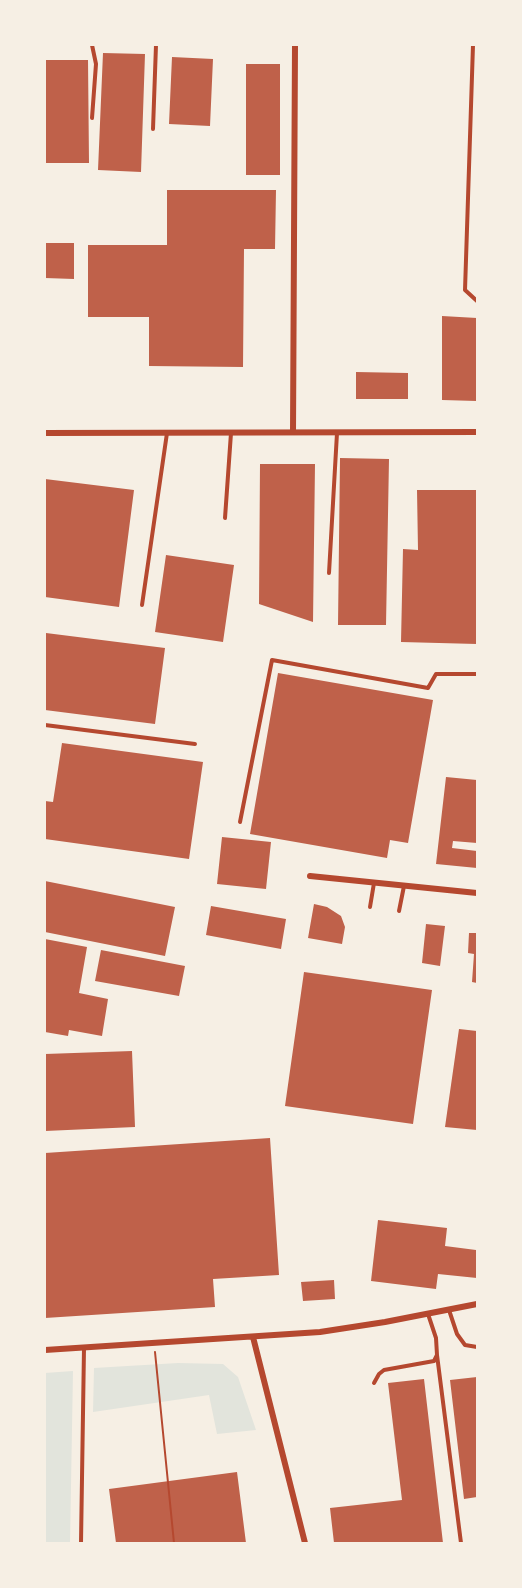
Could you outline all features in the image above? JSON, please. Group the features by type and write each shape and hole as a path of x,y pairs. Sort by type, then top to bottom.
{"street":[{"path":"293,432 295,45"},
{"path":"45,432 477,432"},
{"path":"310,876 477,893"},
{"path":"45,1350 320,1332 477,1304"},
{"path":"253,1337 305,1543"}],"lane":[{"path":"92,45 96,63 92,118"},
{"path":"153,129 156,45"},
{"path":"473,45 465,290 477,301"},
{"path":"142,605 167,432"},
{"path":"225,518 231,432"},
{"path":"329,573 337,432"},
{"path":"240,822 272,660 428,688 436,674 477,674"},
{"path":"45,725 195,744"},
{"path":"370,907 374,883"},
{"path":"399,911 404,886"},
{"path":"449,1310 457,1334 465,1345 477,1347"},
{"path":"428,1314 436,1338 436,1355 460,1543"},
{"path":"81,1543 84,1348"},
{"path":"374,1383 384,1370 430,1363 434,1361 436,1355"}],"path":[{"path":"154,1343 174,1543"}],"shaded area":[{"path":"178,1363 223,1364 238,1377 256,1430 217,1434 209,1395 93,1412 94,1368"},
{"path":"73,1371 70,1543 45,1543 45,1373"}],"building":[{"path":"103,53 145,54 141,172 98,170"},
{"path":"172,57 213,59 210,126 169,124"},
{"path":"45,60 88,60 89,163 45,163"},
{"path":"246,64 280,64 280,175 246,175"},
{"path":"167,190 276,190 275,249 244,249 243,367 149,366 149,317 88,317 88,245 167,245"},
{"path":"45,243 74,243 74,279 45,278"},
{"path":"442,316 477,318 477,401 442,400"},
{"path":"356,372 408,373 408,399 356,399"},
{"path":"340,458 389,459 386,625 338,625"},
{"path":"260,464 315,464 313,622 259,604"},
{"path":"45,479 134,490 119,607 45,597"},
{"path":"417,490 477,490 477,644 401,642 403,549 418,550"},
{"path":"166,555 234,565 223,642 155,632"},
{"path":"46,633 165,648 155,724 45,710"},
{"path":"278,673 433,700 408,843 390,840 387,858 250,834"},
{"path":"62,743 203,762 189,859 45,839 45,801 53,802"},
{"path":"446,777 477,780 477,843 453,841 452,848 477,851 477,868 436,864"},
{"path":"222,837 271,842 266,889 217,884"},
{"path":"45,881 175,907 165,956 45,932"},
{"path":"314,904 327,907 341,916 345,927 342,944 308,938"},
{"path":"211,906 286,919 281,949 206,935"},
{"path":"426,924 445,926 440,966 422,963"},
{"path":"469,933 477,933 477,983 472,982 474,954 468,953"},
{"path":"45,939 87,947 79,993 108,999 102,1036 69,1030 68,1036 45,1032"},
{"path":"101,950 185,966 179,996 95,981"},
{"path":"304,972 432,990 413,1124 285,1106"},
{"path":"459,1029 477,1031 477,1130 445,1127"},
{"path":"132,1051 135,1127 45,1131 45,1054"},
{"path":"270,1138 279,1275 213,1279 215,1307 45,1318 45,1153"},
{"path":"378,1220 447,1228 445,1246 476,1250 477,1278 438,1274 436,1289 371,1281"},
{"path":"334,1280 335,1299 303,1301 301,1282"},
{"path":"477,1377 477,1497 464,1499 450,1380"},
{"path":"424,1379 443,1543 334,1543 330,1508 402,1500 388,1383"},
{"path":"237,1472 246,1543 116,1543 109,1489"}]}
